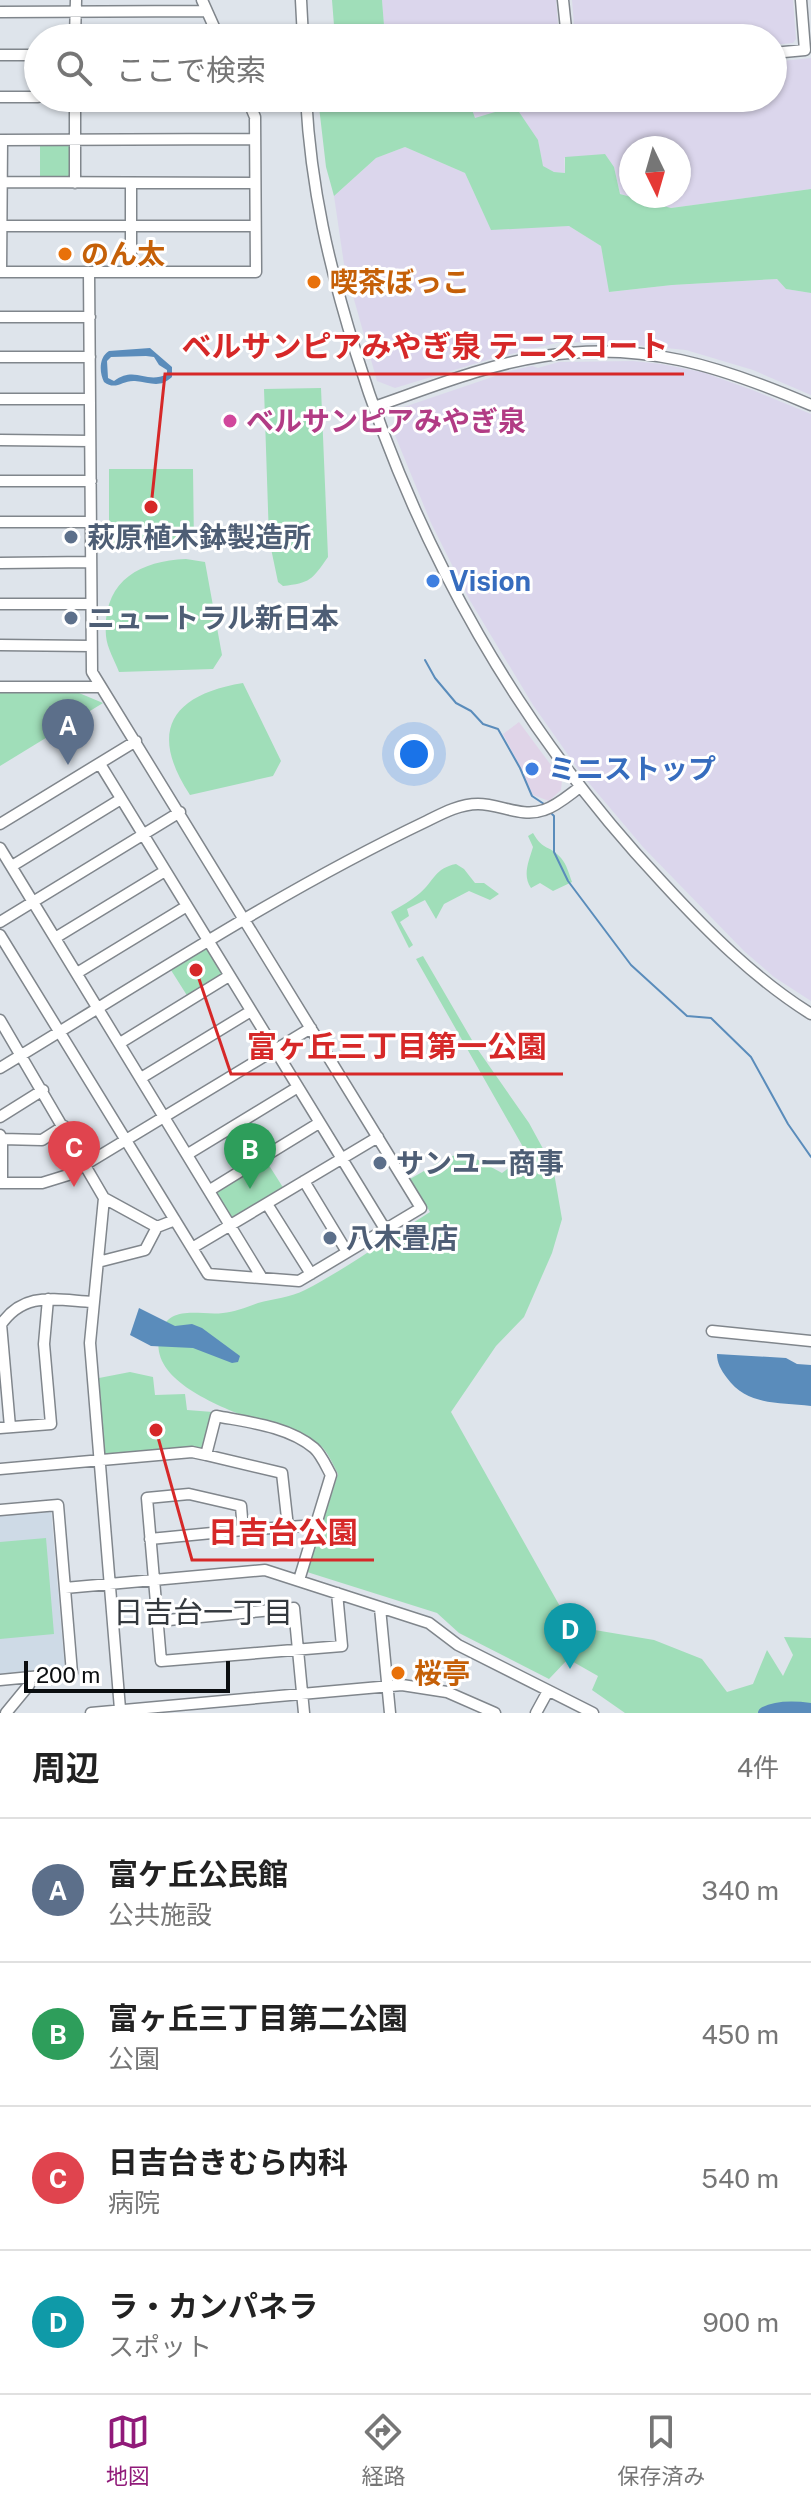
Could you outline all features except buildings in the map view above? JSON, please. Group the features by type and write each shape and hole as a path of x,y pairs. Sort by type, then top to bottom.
{"street":[{"path":"301,0 302,24"},
{"path":"563,0 566,24"},
{"path":"787,52 805,50 801,0"},
{"path":"0,12 76,6 205,6"},
{"path":"0,55 24,55"},
{"path":"0,97 24,97"},
{"path":"75,112 75,183"},
{"path":"253,112 255,117 256,272 1,272 1,140 255,139"},
{"path":"307,112 317,208 335,284 374,407 418,518 464,612 500,672 580,787 636,855 690,913 774,989 811,1014"},
{"path":"0,182 255,183"},
{"path":"131,183 131,272"},
{"path":"1,226 255,226"},
{"path":"0,935 208,1274 299,1281 421,1208 92,672 89,272"},
{"path":"0,317 90,317"},
{"path":"374,407 466,375 528,358 622,352 661,356 722,369 811,405"},
{"path":"0,357 90,357"},
{"path":"0,399 90,399"},
{"path":"0,440 90,441"},
{"path":"0,481 91,481"},
{"path":"0,522 91,522"},
{"path":"0,563 91,562"},
{"path":"0,604 91,604"},
{"path":"0,645 91,646"},
{"path":"0,687 101,687"},
{"path":"0,824 136,741"},
{"path":"100,764 385,1229"},
{"path":"0,1068 208,940 324,873 457,807 480,804 531,813 542,811 580,787"},
{"path":"12,866 121,799"},
{"path":"0,922 180,812"},
{"path":"0,848 262,1278"},
{"path":"55,938 165,871"},
{"path":"77,973 187,906"},
{"path":"120,1043 229,976"},
{"path":"141,1078 251,1011"},
{"path":"0,1020 104,1198 90,1343 120,1709"},
{"path":"64,1126 42,1140 1,1137 1,1183 54,1181 311,1028"},
{"path":"188,1154 298,1087"},
{"path":"0,1117 43,1090"},
{"path":"210,1190 319,1123"},
{"path":"192,1248 378,1137"},
{"path":"304,1181 347,1252"},
{"path":"104,1198 157,1227"},
{"path":"267,1204 311,1274"},
{"path":"98,1262 145,1250 157,1227 175,1220"},
{"path":"48,1299 44,1344 51,1424 5,1428 1,1325 12,1310 21,1305 48,1299 93,1302"},
{"path":"712,1331 811,1341"},
{"path":"206,1455 216,1416 271,1428 316,1449 331,1475 299,1580"},
{"path":"0,1469 192,1452 282,1473 288,1527"},
{"path":"243,1530 241,1506 189,1494 147,1498 161,1661 342,1646 337,1593"},
{"path":"0,1510 58,1505 72,1673 0,1680"},
{"path":"150,1539 317,1525"},
{"path":"65,1588 265,1570 429,1623 458,1645 593,1713"},
{"path":"158,1621 294,1608 304,1713"},
{"path":"380,1608 390,1713"},
{"path":"6,1713 29,1685 29,1677"},
{"path":"91,1713 415,1685 447,1692 495,1713"},
{"path":"536,1713 548,1691"}],"shaded area":[{"path":"382,0 556,0 558,24 384,24"},
{"path":"572,0 793,0 796,39 787,44 787,24 574,24"},
{"path":"811,58 811,189 691,205 691,136 619,136 619,190 614,167 564,158 565,173 542,166 538,140 475,118 473,112 787,112 787,61"},
{"path":"405,147 465,173 491,229 569,226 601,246 610,292 777,279 786,289 811,293 811,395 753,370 686,350 615,343 560,342 395,388 377,381 344,264 334,196 376,158"},
{"path":"633,361 702,372 811,414 811,1001 774,977 744,951 643,847 583,776 533,705 469,599 431,523 392,428 401,408 510,371 559,362"},
{"path":"519,722 562,780 561,790 549,801 533,795 503,734"},
{"path":"51,1510 65,1669 0,1675 0,1515"}],"green space":[{"path":"332,0 382,0 384,24 334,24"},
{"path":"320,112 473,112 475,118 495,112 519,112 538,140 543,166 554,172 565,173 565,157 605,154 614,167 619,208 691,208 691,205 811,189 811,293 786,289 777,279 609,292 601,246 569,226 491,230 465,173 405,147 376,158 334,196 326,167"},
{"path":"40,143 72,143 71,178 40,178"},
{"path":"321,388 328,557 310,579 283,586 278,582 269,539 264,389"},
{"path":"109,469 193,469 194,545 109,546"},
{"path":"186,559 205,562 222,655 213,669 119,672 106,636 106,617 117,588 126,578 153,564"},
{"path":"243,683 281,761 273,776 190,795 170,752 169,735 174,720 184,707 198,697"},
{"path":"0,692 79,693 103,703 0,766"},
{"path":"533,833 540,843 561,858 572,882 553,891 540,883 531,888 527,873 533,847 528,836"},
{"path":"456,864 475,883 484,883 499,894 490,900 469,891 444,904 436,919 425,900 407,909 409,916 400,922 413,945 409,948 391,912 420,893 439,872"},
{"path":"206,947 224,972 222,977 188,997 169,967"},
{"path":"423,956 476,1047 529,1123 553,1167 562,1219 552,1253 524,1317 496,1346 451,1412 571,1626 654,1640 702,1659 727,1692 753,1684 767,1650 783,1676 793,1655 784,1637 811,1638 811,1713 625,1713 592,1690 598,1676 568,1659 549,1679 459,1633 437,1613 307,1572 338,1474 327,1453 318,1444 246,1417 192,1391 172,1375 160,1356 160,1334 170,1318 186,1313 227,1312 300,1292 430,1212 410,1179 450,1156 469,1155 502,1173 527,1154 416,959"},
{"path":"265,1159 284,1189 234,1219 229,1218 214,1193"},
{"path":"130,1372 153,1377 155,1395 185,1394 187,1410 213,1412 202,1451 108,1457 104,1452 99,1378"},
{"path":"46,1538 54,1634 0,1639 0,1542"}],"water":[{"path":"150,348 172,367 172,377 159,384 135,381 108,384 104,382 101,369 103,357 109,351","holes":["111,357 154,357 167,370 167,374 160,377 129,375 114,381 108,378 107,361"]},
{"path":"139,1308 175,1326 192,1324 202,1328 240,1356 238,1362 232,1363 193,1348 151,1346 130,1335"},
{"path":"717,1354 786,1358 797,1364 811,1365 811,1406 764,1401 744,1394 725,1375"}],"waterway":[{"path":"425,660 435,678 456,703 471,711 483,724 498,729 532,796 544,804"},
{"path":"552,814 554,852 568,881 631,965 687,1016 711,1018 751,1057 788,1124 811,1157"},
{"path":"764,1713 781,1708 811,1709"}],"place":[{"name":"のん太","path":"65,254"},
{"name":"喫茶ぼっこ","path":"314,282"},
{"name":"ベルサンピアみやぎ泉","path":"230,421"},
{"name":"ベルサンピアみやぎ泉 テニスコート","path":"151,507"},
{"name":"萩原植木鉢製造所","path":"71,537"},
{"name":"Vision","path":"433,581"},
{"name":"ニュートラル新日本","path":"71,618"},
{"name":"富ケ丘公民館","path":"68,765"},
{"name":"ミニストップ","path":"532,769"},
{"name":"富ヶ丘三丁目第一公園","path":"196,970"},
{"name":"サンユー商事","path":"380,1163"},
{"name":"日吉台きむら内科","path":"74,1187"},
{"name":"富ヶ丘三丁目第二公園","path":"250,1189"},
{"name":"八木畳店","path":"330,1238"},
{"name":"日吉台公園","path":"156,1430"},
{"name":"ラ・カンパネラ","path":"570,1669"},
{"name":"桜亭","path":"398,1673"}],"district":[{"name":"日吉台一丁目","path":"203,1613"}]}
